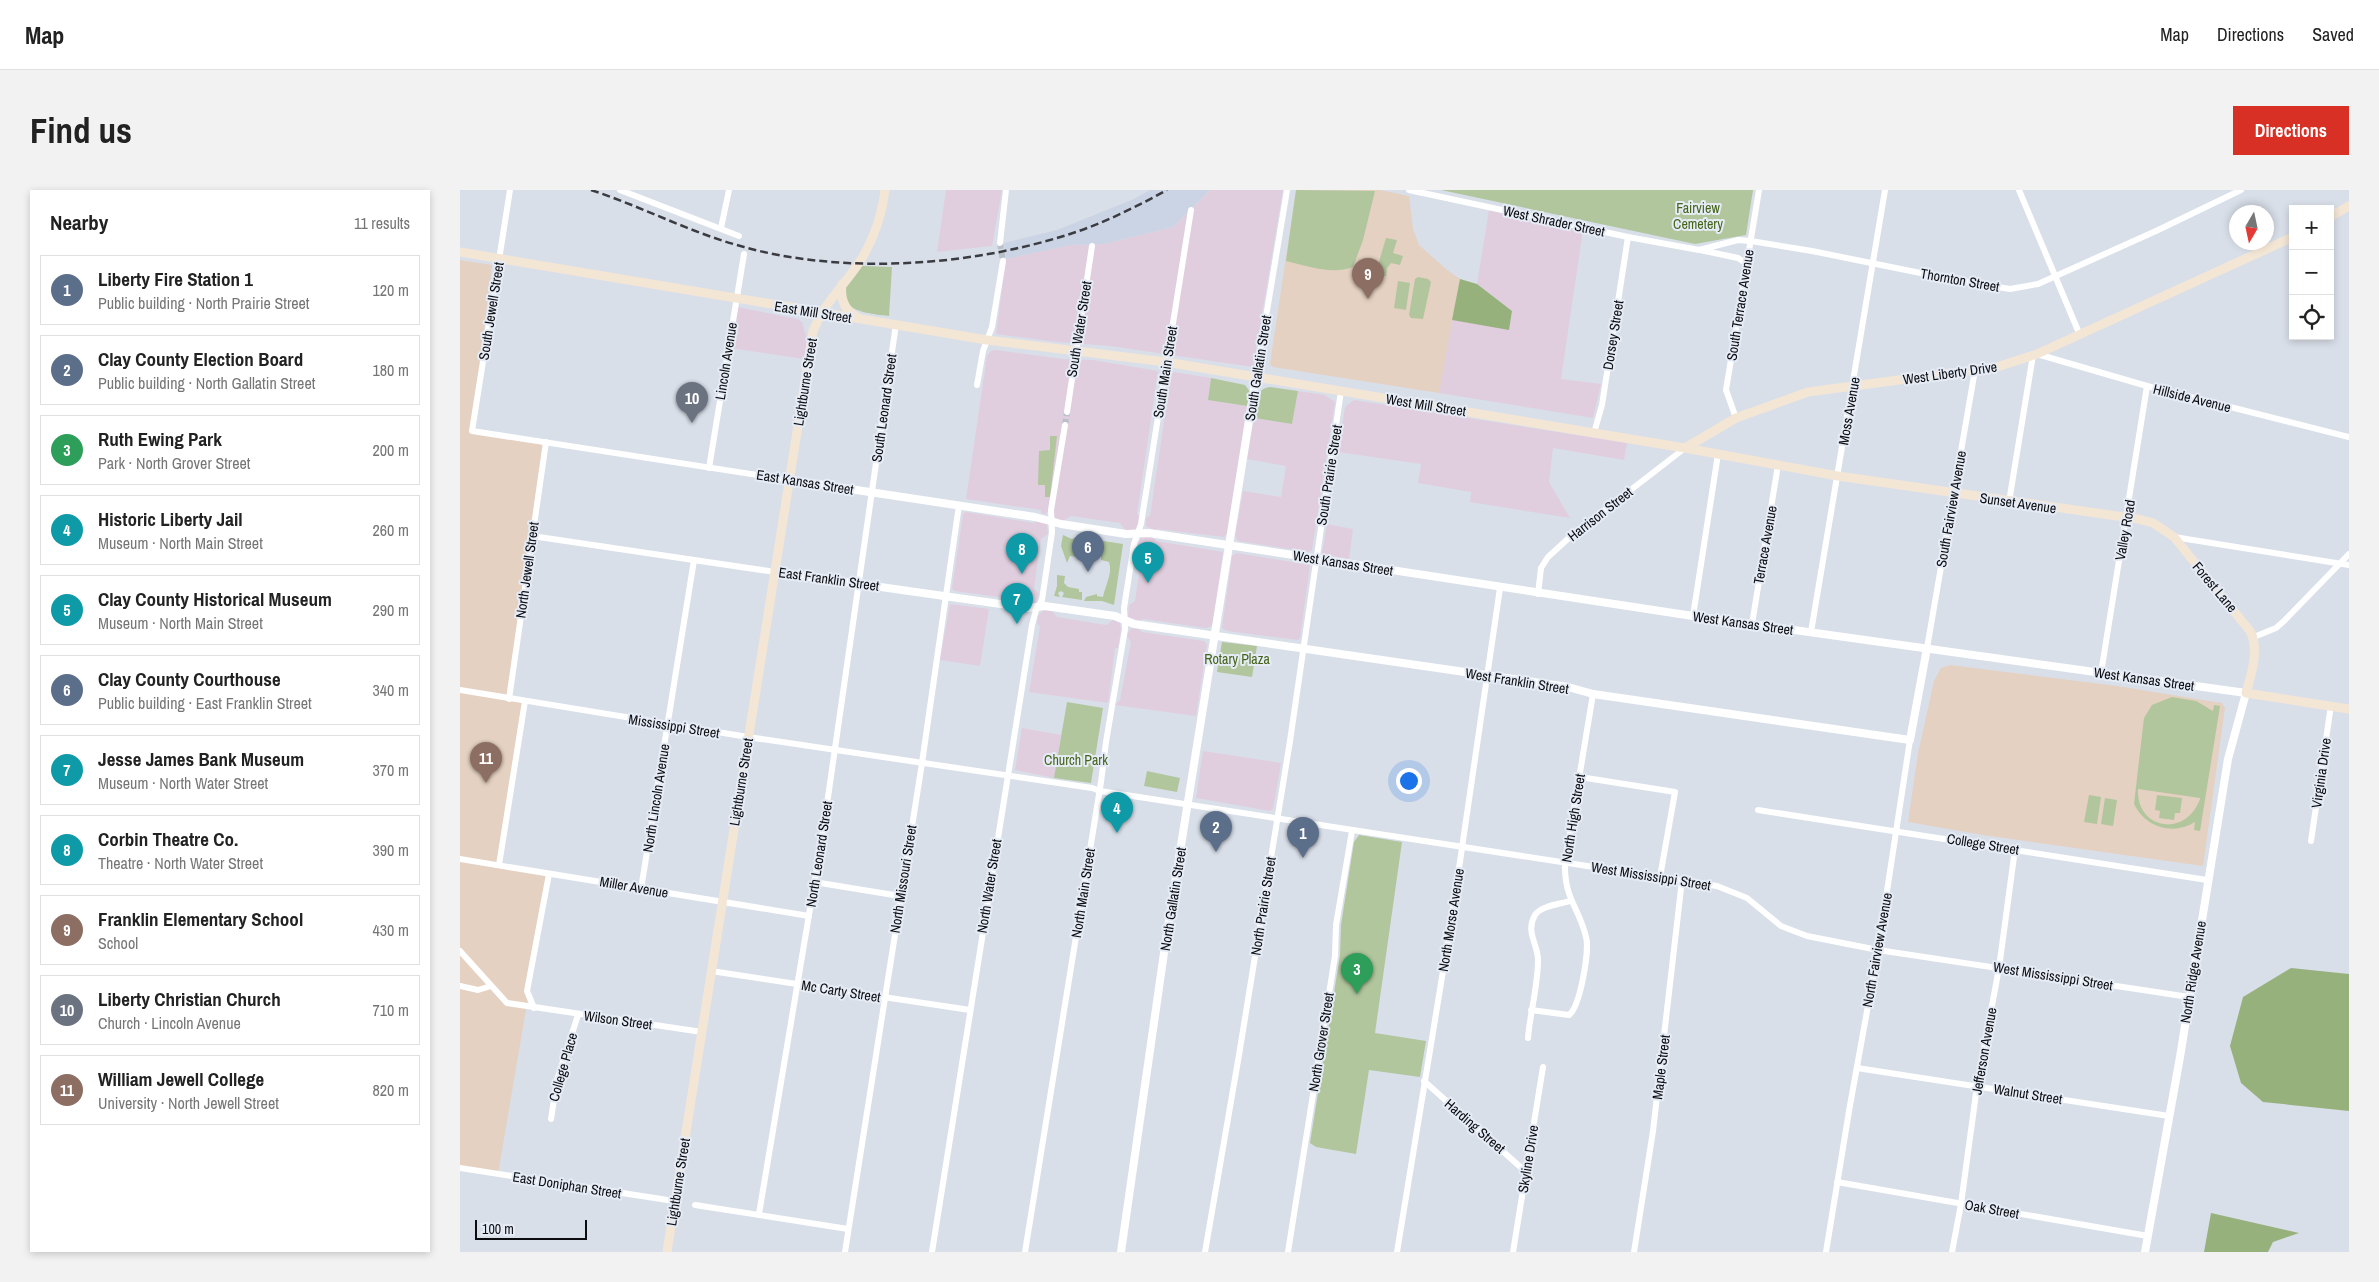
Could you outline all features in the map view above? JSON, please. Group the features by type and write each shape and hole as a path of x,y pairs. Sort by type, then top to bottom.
{"main road":[{"path":"820,313 859,263 882,211 885,190"},
{"path":"2334,215 2349,206"},
{"name":"West Liberty Drive","path":"1685,448 1736,418 1808,392 1997,367 2035,355 2079,333 2289,239"},
{"name":"East Mill Street","path":"460,252 736,300 896,324 986,340 1166,362"},
{"path":"842,284 841,295 844,305 850,314 859,319"},
{"name":"Lightburne Street","path":"667,1252 812,340 820,313"},
{"name":"West Mill Street","path":"1166,362 1685,448"},
{"name":"Sunset Avenue","path":"1685,448 1838,476 2127,518 2152,523 2174,537"},
{"name":"Forest Lane","path":"2174,537 2245,622 2254,637"},
{"path":"2246,693 2253,664 2254,637"},
{"name":"West Kansas Street","path":"2246,693 2349,709"}],"street":[{"name":"South Jewell Street","path":"472,431 510,190"},
{"path":"620,190 739,236"},
{"path":"721,228 729,190"},
{"path":"1000,243 1006,190"},
{"name":"South Gallatin Street","path":"1230,546 1286,190"},
{"name":"West Shrader Street","path":"1409,190 1628,237 1738,258 1747,264"},
{"name":"South Terrace Avenue","path":"1736,418 1726,390 1759,190"},
{"name":"Moss Avenue","path":"1811,632 1885,190"},
{"path":"2019,190 2079,333"},
{"name":"Thornton Street","path":"1751,241 1999,288 2027,287 2156,231 2241,190"},
{"name":"South Main Street","path":"1138,534 1191,210"},
{"name":"Dorsey Street","path":"1594,433 1602,405 1628,237"},
{"name":"West Shrader Street","path":"1699,250 1738,240 1751,241"},
{"name":"South Water Street","path":"1067,412 1092,246"},
{"name":"Lincoln Avenue","path":"708,468 744,254"},
{"path":"977,385 986,340 992,327 1002,260"},
{"name":"South Leonard Street","path":"873,492 896,324"},
{"path":"2009,502 2035,355"},
{"name":"Hillside Avenue","path":"2035,355 2147,386 2349,437"},
{"name":"South Fairview Avenue","path":"1927,648 1975,370"},
{"name":"Valley Road","path":"2101,673 2147,386"},
{"name":"South Prairie Street","path":"1316,559 1341,391"},
{"path":"1051,521 1065,425"},
{"name":"East Kansas Street","path":"472,431 1138,534"},
{"name":"North Jewell Street","path":"509,699 546,442"},
{"name":"Harrison Street","path":"1538,594 1541,568 1548,557 1571,536 1685,448"},
{"path":"1692,616 1718,454"},
{"name":"Terrace Avenue","path":"1752,624 1778,465"},
{"name":"North Leonard Street","path":"759,1214 835,750 873,492"},
{"name":"North Missouri Street","path":"845,1252 922,763 959,505"},
{"name":"North Water Street","path":"932,1252 1032,625 1037,608 1042,600 1053,528 1051,521"},
{"name":"West Kansas Street","path":"1138,534 1149,533 1538,594 2246,693"},
{"name":"North Main Street","path":"1025,1252 1100,791 1125,621 1124,608 1138,534"},
{"name":"East Franklin Street","path":"532,536 946,596 1037,608 1045,606 1115,616 1125,621"},
{"name":"Sunset Avenue","path":"2174,537 2349,565"},
{"name":"North Gallatin Street","path":"1121,1252 1188,805 1230,546"},
{"path":"2254,637 2276,628 2349,554"},
{"name":"North Prairie Street","path":"1205,1252 1277,819 1316,559"},
{"name":"North Lincoln Avenue","path":"641,889 694,560"},
{"name":"North Morse Avenue","path":"1397,1252 1462,848 1500,588"},
{"name":"West Franklin Street","path":"1125,621 1568,688 1593,694 1910,740"},
{"name":"North Fairview Avenue","path":"1826,1252 1878,950 1910,740 1927,648"},
{"name":"Mississippi Street","path":"460,690 667,725 1092,788 1100,791"},
{"name":"North Ridge Avenue","path":"2145,1252 2228,759 2246,693"},
{"name":"North High Street","path":"1531,1010 1569,1015 1577,1005 1588,946 1586,936 1570,901 1564,876 1593,694"},
{"path":"499,865 525,701"},
{"name":"Virginia Drive","path":"2311,841 2331,705"},
{"path":"1580,777 1675,792 1660,877"},
{"name":"West Mississippi Street","path":"1100,791 1717,886 1747,898 1781,926 1798,934 1878,950 2189,997"},
{"name":"College Street","path":"1758,810 2207,880"},
{"name":"North Grover Street","path":"1288,1252 1352,831"},
{"name":"Jefferson Avenue","path":"1952,1252 1961,1204 1977,1086 1999,968 2015,849"},
{"name":"Miller Avenue","path":"460,859 808,916"},
{"path":"534,1008 527,991 549,874"},
{"name":"Maple Street","path":"1634,1252 1653,1131 1682,880"},
{"path":"814,882 900,896"},
{"path":"1528,1038 1538,959 1532,940 1531,924 1536,914 1544,909 1570,901"},
{"name":"Wilson Street","path":"460,951 507,1003 702,1032"},
{"name":"Mc Carty Street","path":"711,971 970,1010"},
{"path":"460,986 478,990 491,986"},
{"name":"College Place","path":"551,1119 557,1080 578,1015"},
{"name":"Skyline Drive","path":"1513,1252 1543,1067"},
{"name":"Walnut Street","path":"1857,1068 2169,1116"},
{"name":"Harding Street","path":"1424,1081 1514,1159 1526,1172"},
{"name":"East Doniphan Street","path":"460,1168 674,1202"},
{"name":"Oak Street","path":"1837,1182 2148,1236"},
{"path":"695,1205 848,1228"}],"shaded area":[{"path":"946,190 1002,190 992,246 937,252"},
{"path":"1150,190 1210,190 1173,227 1104,244 1070,245 1006,259 1004,243 1057,230 1134,199"},
{"path":"1210,190 1283,190 1253,367 1110,346 1057,342 996,334 1006,259 1070,245 1104,244 1173,227"},
{"path":"1296,190 1380,190 1409,196 1413,229 1419,245 1460,279 1439,393 1273,367 1270,364"},
{"path":"1489,210 1583,230 1561,379 1601,384 1593,418 1439,393 1452,320 1509,329 1512,311 1477,284"},
{"path":"460,260 492,265 472,431 546,442 509,698 525,701 499,865 549,874 498,1174 460,1168"},
{"path":"738,307 797,319 802,322 807,339 804,359 730,348"},
{"path":"991,351 1063,359 1093,360 1158,371 1137,514 1139,516 1138,525 1135,530 1125,530 1120,523 1071,516 1063,521 1054,517 1050,510 1045,514 1041,513 1041,510 966,499 987,356"},
{"path":"1174,372 1211,378 1208,400 1247,406 1227,533 1224,537 1157,529 1155,531 1146,526 1146,518 1150,516 1171,375"},
{"path":"1298,391 1325,395 1335,402 1312,550 1309,552 1238,541 1235,536 1243,491 1281,497 1286,466 1247,459 1254,418 1292,424"},
{"path":"1354,400 1627,443 1624,460 1553,448 1549,482 1570,518 1470,502 1471,492 1418,483 1421,464 1338,452 1345,407"},
{"path":"966,512 1034,523 1040,521 1047,524 1048,534 1041,539 1034,588 1039,594 1036,603 1031,605 1023,604 1020,600 952,589 963,514"},
{"path":"1327,524 1353,529 1349,559 1331,556 1324,557 1322,553"},
{"path":"1141,537 1153,537 1156,541 1223,552 1213,624 1210,627 1205,628 1143,619 1139,621 1128,617 1129,605 1135,601 1142,551 1138,545"},
{"path":"1237,553 1310,565 1300,638 1298,640 1227,631 1222,628 1232,556"},
{"path":"950,604 989,609 980,666 940,660"},
{"path":"1044,610 1052,611 1057,617 1106,625 1113,620 1120,623 1121,631 1118,648 1115,648 1108,703 1029,692 1040,627 1037,623 1038,615"},
{"path":"1133,627 1138,628 1142,632 1204,641 1207,644 1196,716 1115,705 1120,700 1131,642 1127,636"},
{"path":"1950,665 2117,686 2222,703 2225,708 2203,866 1983,835 1908,822 1918,753 1934,681 1941,668"},
{"path":"1022,728 1061,735 1054,778 1015,770"},
{"path":"1203,751 1281,763 1273,809 1270,811 1196,798"}],"green space":[{"path":"1296,190 1375,191 1363,240 1353,267 1328,270 1286,261"},
{"name":"Fairview Cemetery","path":"1441,190 1753,190 1746,235 1695,244"},
{"path":"1386,238 1397,240 1393,253 1403,256 1400,265 1391,263 1387,268 1386,276 1374,276 1372,271 1378,265"},
{"path":"862,266 892,267 889,316 857,310 846,301 844,294 847,285"},
{"path":"1418,277 1428,279 1431,282 1423,319 1411,318 1409,315 1415,279"},
{"path":"1460,279 1477,284 1512,311 1509,330 1452,320"},
{"path":"1398,281 1410,283 1406,310 1394,308"},
{"path":"1211,378 1245,385 1250,392 1247,406 1208,400"},
{"path":"1265,388 1298,391 1292,424 1254,418 1259,394"},
{"path":"1050,436 1057,436 1050,497 1045,497 1045,485 1038,485 1039,451 1050,450"},
{"path":"1063,535 1072,539 1077,537 1088,539 1085,553 1080,552 1077,557 1070,556 1067,563 1061,546"},
{"path":"1097,540 1123,544 1114,605 1102,601 1084,601 1086,597 1097,594 1097,596 1103,597 1109,575 1109,562 1101,560 1101,556 1096,555"},
{"path":"1057,575 1065,576 1064,583 1068,587 1079,589 1079,592 1082,592 1082,600 1062,597 1064,593 1061,591 1058,593 1060,597 1054,596 1057,586"},
{"name":"Rotary Plaza","path":"1222,642 1257,646 1252,677 1217,672"},
{"path":"2172,697 2196,701 2213,711 2214,705 2220,706 2200,831 2194,830 2195,822 2178,828 2160,827 2145,818 2134,804 2144,718 2152,705","holes":["2138,789 2200,798 2193,811 2184,820 2174,824 2163,824 2153,820 2145,813 2140,803"]},
{"name":"Church Park","path":"1067,702 1103,708 1091,783 1054,778"},
{"path":"1147,771 1180,778 1177,792 1144,786"},
{"path":"2089,795 2101,797 2097,824 2084,822"},
{"path":"2157,795 2182,798 2180,813 2175,813 2174,820 2159,818 2160,811 2155,810"},
{"path":"2105,798 2117,800 2113,826 2101,824"},
{"path":"1359,835 1402,842 1375,1033 1426,1041 1420,1077 1369,1070 1356,1154 1316,1147 1310,1143 1340,955 1341,925 1354,842"},
{"path":"2291,968 2349,974 2349,1111 2263,1102 2241,1083 2230,1046 2243,997"},
{"path":"2211,1213 2299,1233 2273,1242 2268,1252 2204,1252"}],"tunnel":[{"path":"1000,243 1003,261"},
{"path":"1065,425 1067,412"}],"railway":[{"path":"591,190 705,235 744,247 783,256 865,264 950,260 1032,245 1095,225 1167,190"}],"place":[{"name":"Franklin Elementary School","path":"1368,299"},
{"name":"Liberty Christian Church","path":"692,423"},
{"name":"Clay County Courthouse","path":"1088,572"},
{"name":"Corbin Theatre Co.","path":"1022,574"},
{"name":"Clay County Historical Museum","path":"1148,583"},
{"name":"Jesse James Bank Museum","path":"1017,624"},
{"name":"William Jewell College","path":"486,783"},
{"name":"Historic Liberty Jail","path":"1117,833"},
{"name":"Clay County Election Board","path":"1216,852"},
{"name":"Liberty Fire Station 1","path":"1303,858"},
{"name":"Ruth Ewing Park","path":"1357,994"}]}
